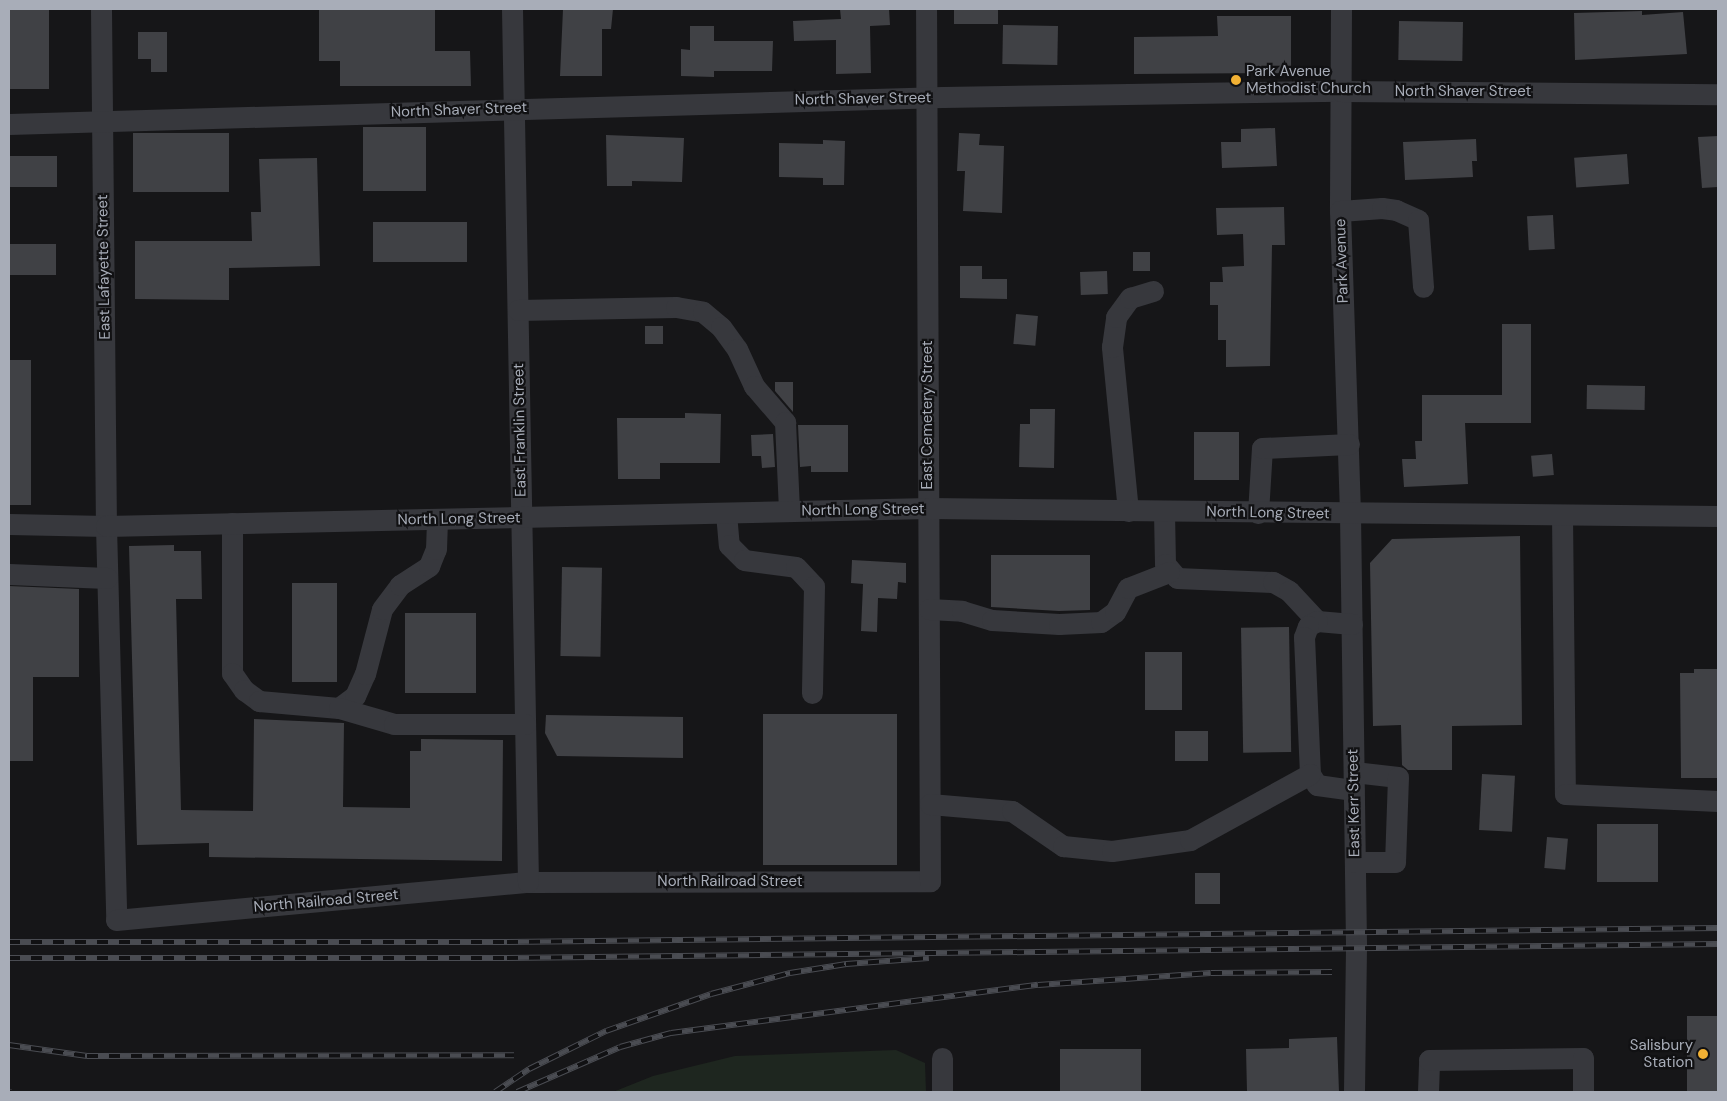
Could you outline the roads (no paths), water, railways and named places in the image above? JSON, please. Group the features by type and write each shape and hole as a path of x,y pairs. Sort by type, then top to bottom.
{"street":[{"name":"East Lafayette Street","path":"101,9 106,526"},
{"name":"East Franklin Street","path":"512,9 528,882"},
{"name":"East Cemetery Street","path":"926,9 930,881"},
{"name":"Park Avenue","path":"1341,9 1340,212 1350,514"},
{"name":"North Shaver Street","path":"9,124 513,108 926,98 1341,91 1718,94"},
{"path":"1340,212 1382,208 1396,210 1418,220 1423,286"},
{"path":"1128,511 1112,347 1116,317 1130,298 1152,291"},
{"path":"518,310 676,307 703,312 721,327 737,349 754,386 785,422 789,511"},
{"path":"1258,513 1262,448 1349,444"},
{"name":"North Long Street","path":"9,524 106,526 929,508 1350,514 1718,516"},
{"path":"1164,512 1165,564 1169,572 1177,578 1273,582 1289,591 1317,621"},
{"path":"726,513 729,545 744,560 796,568 814,586 812,693"},
{"name":"East Kerr Street","path":"1350,514 1355,862 1354,1092"},
{"path":"1562,515 1565,794 1718,800"},
{"path":"339,708 355,696 365,674 382,609 400,585 428,566 436,550 436,519"},
{"path":"232,523 232,673 244,690 259,701 339,708 394,724 526,724"},
{"name":"North Railroad Street","path":"106,526 116,920 528,882 930,881"},
{"path":"929,609 962,610 992,620 1060,624 1101,622 1115,612 1128,588 1169,572"},
{"path":"9,574 108,578"},
{"path":"1352,624 1317,621 1308,626 1304,637 1310,774 1317,785 1398,777 1396,862 1355,862"},
{"path":"930,804 1012,811 1063,846 1112,851 1190,840 1310,774"},
{"path":"942,1058 942,1092"},
{"path":"1428,1092 1429,1060 1582,1058 1583,1092"}],"railway":[{"path":"9,942 507,942 1718,928"},
{"path":"9,958 507,958 1718,944"},
{"path":"495,1092 529,1069 606,1031 711,994 790,973 846,964 929,958"},
{"path":"517,1092 620,1047 671,1033 1038,985 1211,973 1332,972"},
{"path":"9,1045 87,1056 514,1055"}],"place":[{"name":"Park Avenue Methodist Church","path":"1236,80"},
{"name":"Salisbury Station","path":"1703,1054"}]}
